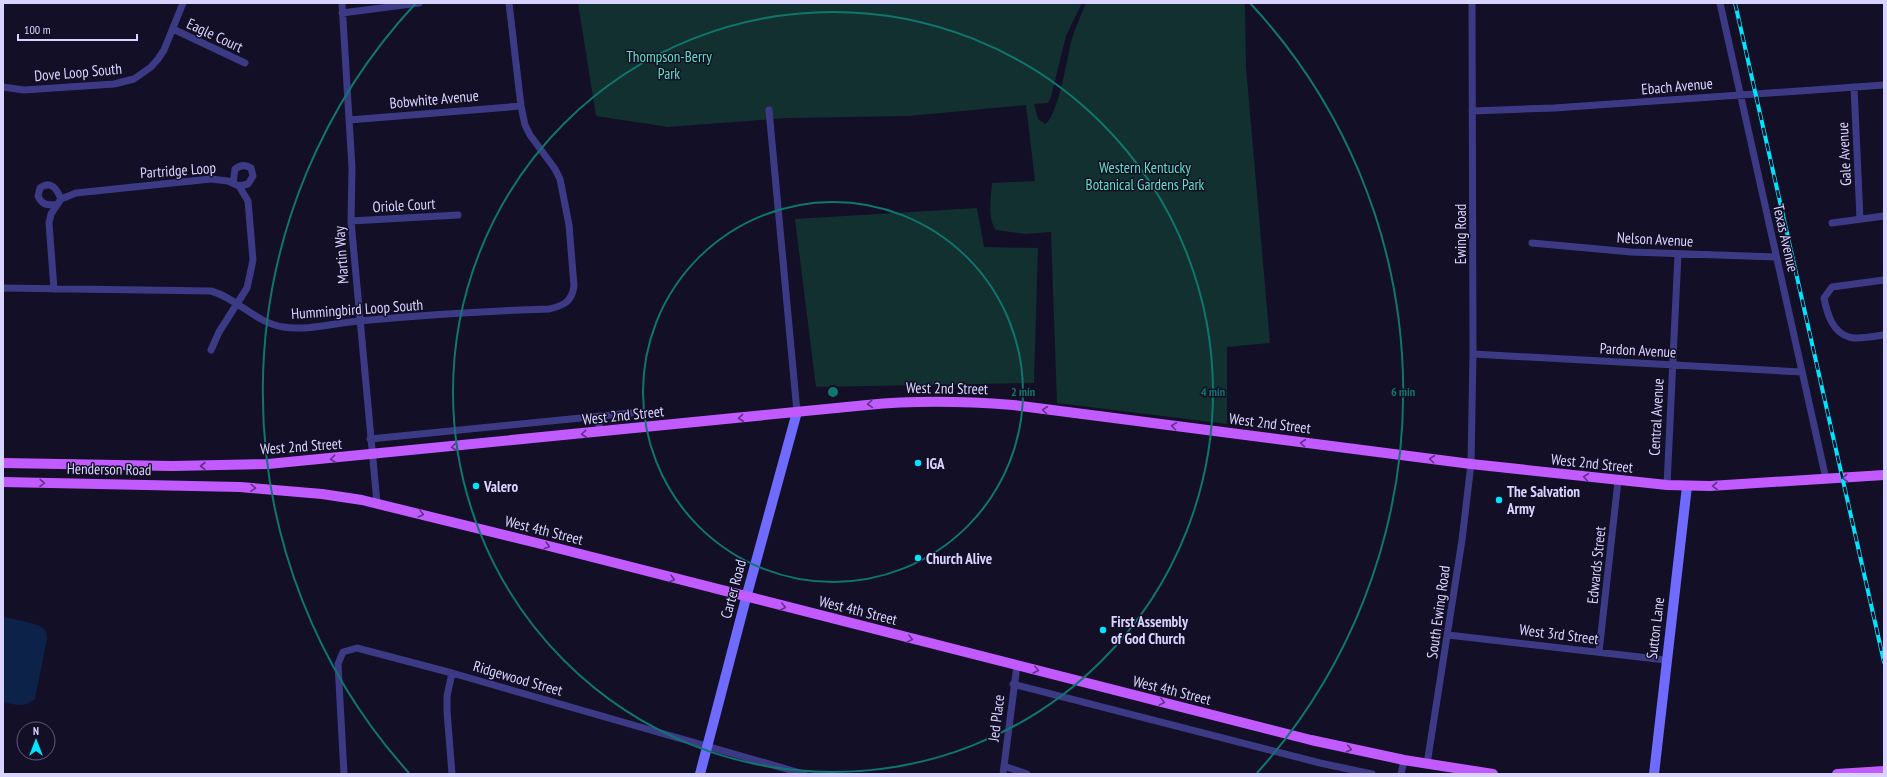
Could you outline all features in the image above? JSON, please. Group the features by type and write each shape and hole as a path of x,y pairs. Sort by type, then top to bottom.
{"main road":[{"name":"West 2nd Street","path":"151,466 268,464 372,456 909,401 972,401 1471,464 1618,481 1667,485 1687,486 1884,475"},
{"name":"Carter Road","path":"700,774 797,412"},
{"name":"Henderson Road","path":"3,464 151,466"},
{"name":"Henderson Road","path":"3,482 214,486"},
{"name":"West 4th Street","path":"214,486 322,494 377,504 1311,740 1404,760 1493,774"},
{"name":"Sutton Lane","path":"1654,774 1687,486"},
{"path":"1837,774 1884,771"}],"street":[{"name":"Dove Loop South","path":"3,86 24,90 114,84 134,79 151,67 158,59 173,29 183,3"},
{"name":"Martin Way","path":"342,3 352,168 351,221 377,504"},
{"path":"342,13 418,3"},
{"path":"510,3 521,106"},
{"name":"Ewing Road","path":"1471,464 1473,354 1472,3"},
{"name":"Texas Avenue","path":"1720,3 1826,479"},
{"name":"Eagle Court","path":"173,29 245,63"},
{"name":"Ebach Avenue","path":"1472,111 1570,107 1884,85"},
{"name":"Gale Avenue","path":"1854,87 1860,219"},
{"name":"Bobwhite Avenue","path":"349,120 521,106"},
{"name":"Hummingbird Loop South","path":"3,288 200,289 220,293 237,302 259,318 284,327 302,327 359,321 549,309 565,304 573,293 569,225 563,189 555,169 530,135 521,106"},
{"path":"769,110 797,412"},
{"name":"Partridge Loop","path":"54,289 49,223 51,214 59,202 85,191 220,179 236,185 248,201 250,209 253,260 250,281 218,332 211,350"},
{"name":"Oriole Court","path":"351,221 458,215"},
{"path":"1832,223 1884,216"},
{"name":"Nelson Avenue","path":"1532,243 1631,252 1776,257"},
{"name":"Central Avenue","path":"1667,485 1671,365 1678,254"},
{"path":"1884,280 1832,286 1824,298 1827,313 1836,329 1849,338 1884,335"},
{"name":"Pardon Avenue","path":"1473,354 1802,372"},
{"name":"West 2nd Street","path":"370,438 631,413"},
{"path":"599,416 599,432"},
{"name":"South Ewing Road","path":"1427,764 1448,634 1471,464"},
{"name":"Edwards Street","path":"1599,652 1618,481"},
{"name":"West 3rd Street","path":"1448,634 1666,660"},
{"name":"Ridgewood Street","path":"344,774 338,672 339,658 343,652 356,648 365,648 804,774"},
{"name":"Jed Place","path":"1003,774 1013,684 1017,665"},
{"path":"452,673 447,696 452,774"},
{"path":"1013,684 1320,763 1372,774"},
{"path":"1401,774 1404,760"},
{"path":"1004,766 1027,774"}],"green space":[{"name":"Western Kentucky Botanical Gardens Park","path":"578,3 1082,3 1066,36 1051,97 1048,103 1034,104 1038,119 1045,124 1050,119 1054,110 1062,84 1072,38 1086,3 1245,3 1246,67 1270,343 1227,347 1227,424 1057,403 1051,232 1025,234 996,230 991,220 990,201 992,183 1035,181 1026,105 909,116 788,118 668,127 596,116"},
{"path":"977,208 984,247 1038,248 1034,383 816,387 795,219"}],"water":[{"path":"3,617 38,625 47,633 35,699 27,704 16,705 3,702"}],"railway":[{"path":"1735,3 1884,662"}],"place":[{"name":"IGA","path":"918,463"},
{"name":"Valero","path":"476,486"},
{"name":"The Salvation Army","path":"1499,500"},
{"name":"Church Alive","path":"918,558"},
{"name":"First Assembly of God Church","path":"1103,630"}],"park label":[{"name":"Thompson-Berry Park","path":"669,64"}]}
